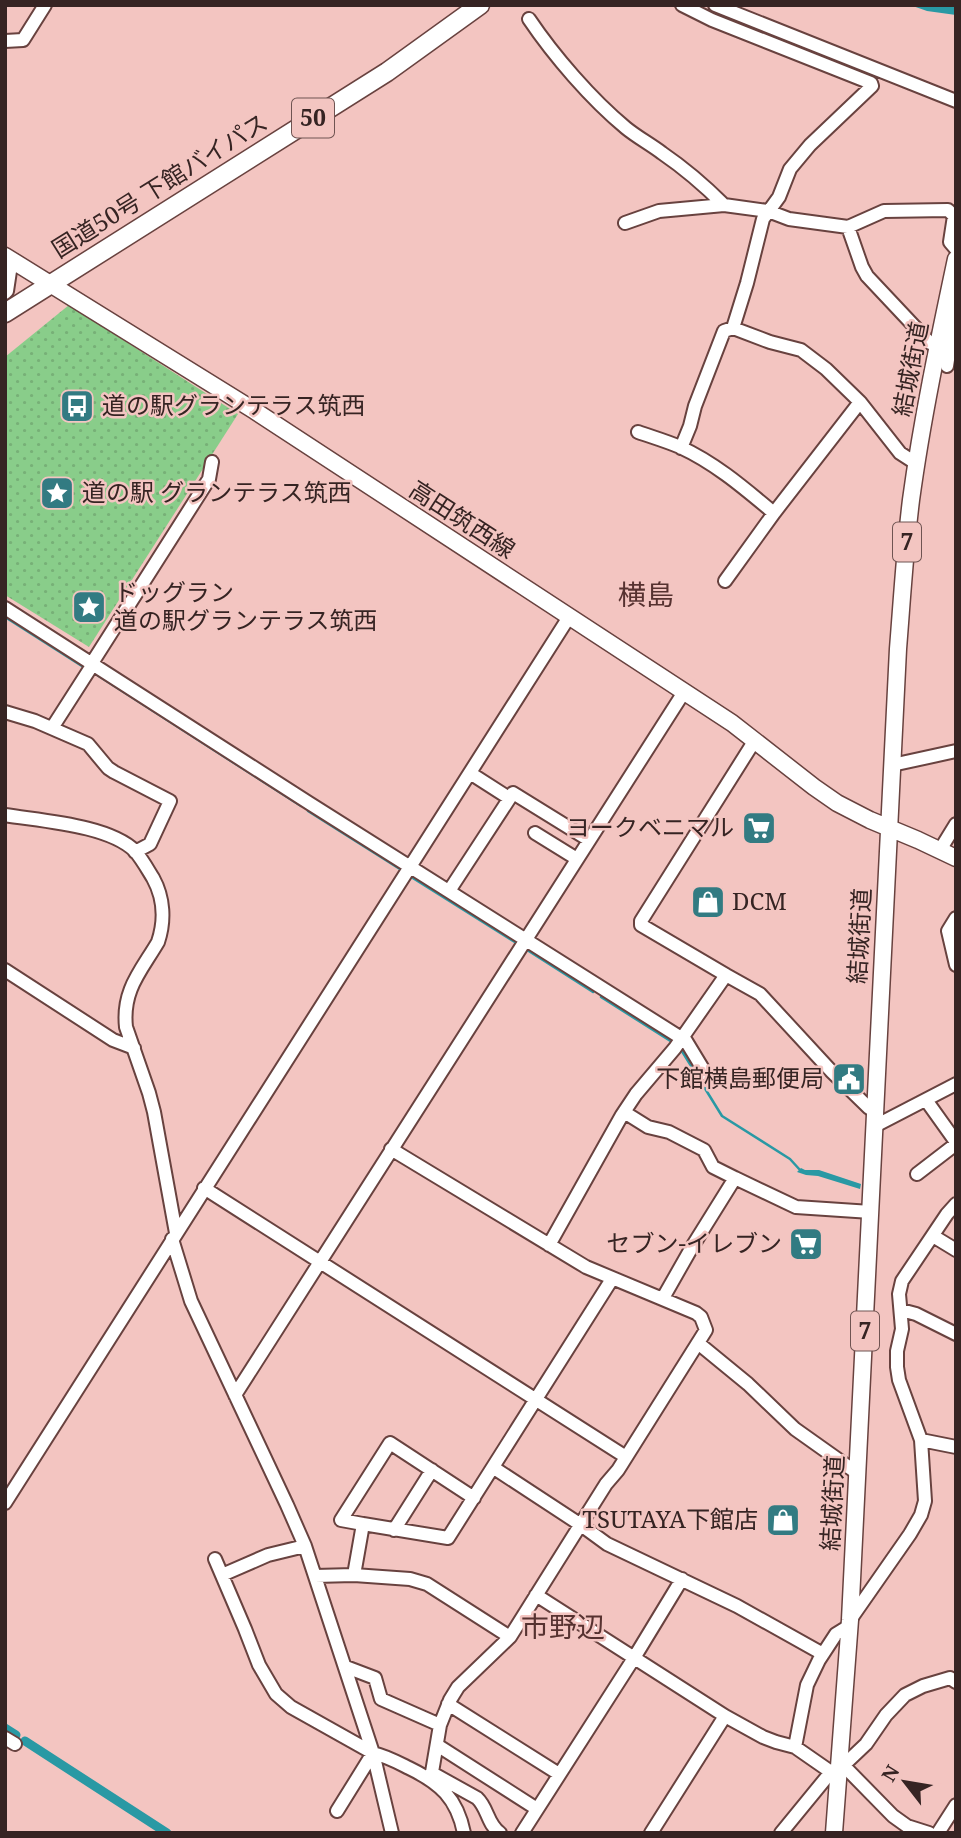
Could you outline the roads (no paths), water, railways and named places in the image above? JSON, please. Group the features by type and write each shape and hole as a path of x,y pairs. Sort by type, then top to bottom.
{"highway":[{"name":"国道50号 下館バイパス","path":"5,313 387,72 480,5"}],"main road":[{"name":"高田筑西線","path":"10,259 255,411 732,723 837,803 956,858"},
{"name":"結城街道","path":"834,1833 850,1623 898,649 911,501 917,464 945,367 938,344 952,310 956,259"}],"street":[{"path":"5,41 23,40 45,5"},
{"path":"682,5 712,20 871,83 872,86 810,145 790,169 779,197 763,219 733,328"},
{"path":"715,5 956,101"},
{"path":"529,19 548,47 607,110 724,205"},
{"path":"625,223 659,211 724,205 768,211 789,219 848,227 884,211 948,210 954,216 950,242 956,249"},
{"path":"848,227 862,267 874,285 930,343 938,344"},
{"path":"5,293 10,259"},
{"path":"945,367 952,310"},
{"path":"681,448 724,331 733,328 802,351 860,402 900,453 917,464"},
{"path":"725,581 860,402"},
{"path":"638,432 698,456 735,480 774,513"},
{"path":"52,728 209,479 212,462"},
{"path":"5,608 408,870 450,891 678,1043 685,1041 706,1074"},
{"path":"5,1503 10,1486 174,1236 569,617"},
{"path":"234,1395 684,692"},
{"path":"5,712 23,716 88,744 108,768 170,800 150,844 135,852"},
{"path":"755,740 641,925 760,994 832,1072 869,1108 874,1108"},
{"path":"892,765 956,751"},
{"path":"470,773 509,798"},
{"path":"450,891 513,793 589,840"},
{"path":"5,815 68,825 108,835 135,852 156,884 163,908 161,933 131,986 126,1004 126,1027 154,1112 174,1236 191,1301 305,1546 373,1753 391,1833"},
{"path":"940,849 956,824"},
{"path":"535,833 576,859"},
{"path":"956,918 948,931 956,965"},
{"path":"5,970 113,1040 134,1048"},
{"path":"549,1245 624,1112 678,1043 726,975"},
{"path":"873,1128 956,1084"},
{"path":"918,1174 956,1143 926,1100"},
{"path":"624,1112 648,1127 669,1132 704,1150 713,1167 796,1207 871,1212"},
{"path":"391,1149 586,1267 663,1298 701,1317 706,1330 510,1637 458,1687 440,1726 431,1776"},
{"path":"663,1298 734,1178"},
{"path":"204,1188 626,1457"},
{"path":"795,1747 807,1685 823,1654 836,1634 850,1623 921,1516 925,1501 921,1440 899,1380 897,1367 902,1329 899,1294 902,1281 949,1212"},
{"path":"933,1236 956,1250"},
{"path":"474,1498 390,1443 341,1520 448,1538 494,1468 612,1279"},
{"path":"901,1310 916,1314 956,1334"},
{"path":"698,1343 748,1384 795,1429 857,1473"},
{"path":"921,1440 956,1447"},
{"path":"494,1468 607,1544 737,1606 823,1654"},
{"path":"394,1530 432,1470"},
{"path":"354,1575 363,1524"},
{"path":"222,1576 268,1555 305,1546"},
{"path":"215,1559 259,1665 276,1694 291,1707 373,1753 385,1755 471,1794 483,1803 491,1825 500,1833"},
{"path":"315,1576 354,1575 410,1579 427,1584 510,1637"},
{"path":"522,1833 682,1580"},
{"path":"536,1595 725,1716 769,1740 795,1747 838,1768 900,1821 929,1833"},
{"path":"346,1667 375,1678 381,1699 440,1726"},
{"path":"781,1833 838,1768 866,1744 886,1714 905,1695 950,1678 956,1682"},
{"path":"448,1704 559,1774"},
{"path":"651,1833 725,1716"},
{"path":"437,1745 537,1809"},
{"path":"337,1811 373,1753"},
{"path":"431,1776 454,1804 464,1833"},
{"path":"938,1833 956,1805"}],"water":[{"path":"910,5 956,5 956,15 927,11"},
{"path":"801,1168 819,1170 861,1184 860,1189 797,1172"}],"waterway":[{"path":"5,617 85,668"},
{"path":"94,673 301,806"},
{"path":"308,811 403,871"},
{"path":"408,875 518,944"},
{"path":"524,948 593,992"},
{"path":"601,997 672,1042"},
{"path":"680,1048 722,1116 790,1159 800,1170"},
{"path":"5,1728 16,1735"},
{"path":"25,1741 167,1833"}],"place":[{"name":"道の駅グランテラス筑西","path":"77,406"},
{"name":"道の駅 グランテラス筑西","path":"57,493"},
{"name":"ドッグラン 道の駅グランテラス筑西","path":"89,607"},
{"name":"ヨークベニマル","path":"759,828"},
{"name":"DCM","path":"708,902"},
{"name":"下館横島郵便局","path":"849,1079"},
{"name":"セブン-イレブン","path":"806,1244"},
{"name":"TSUTAYA下館店","path":"783,1520"}],"district":[{"name":"横島","path":"646,595"},
{"name":"市野辺","path":"563,1627"}]}
